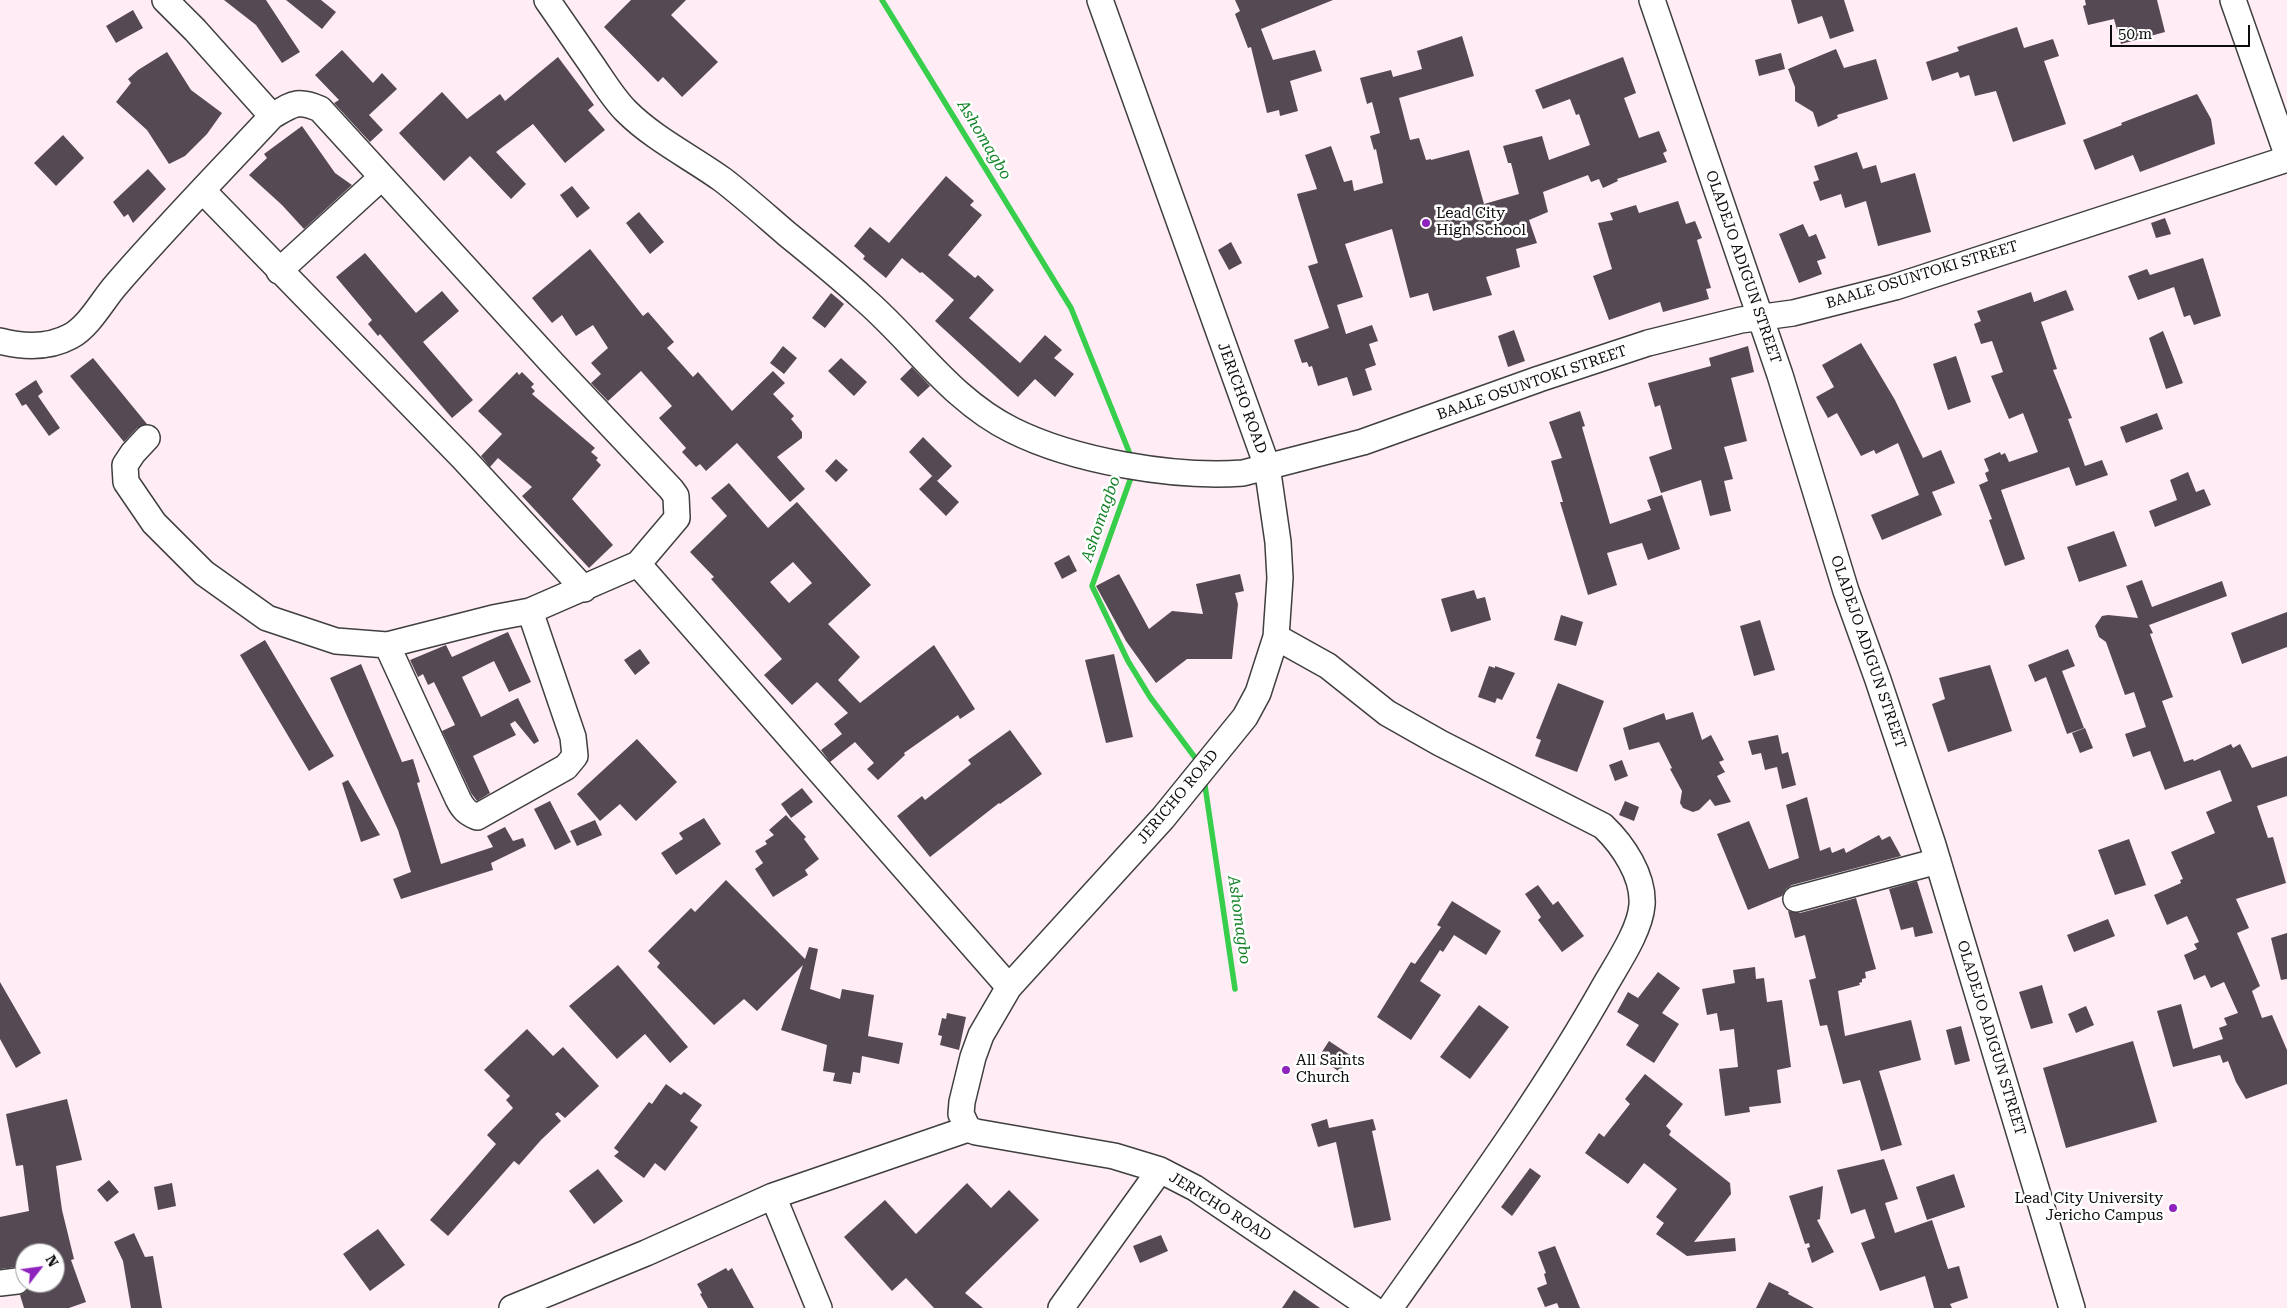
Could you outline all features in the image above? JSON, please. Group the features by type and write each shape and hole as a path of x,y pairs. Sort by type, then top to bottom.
{"street":[{"path":"165,0 195,30 272,116"},
{"name":"BAALE OSUNTOKI STREET","path":"547,0 626,111 649,130 735,189 837,274 893,326 933,370 980,411 1011,430 1050,446 1089,458 1174,471 1224,474 1243,473 1363,442 1538,379 1648,343 1759,317 1793,313 1895,287 2287,159"},
{"name":"JERICHO ROAD","path":"1100,0 1267,466 1278,542 1280,578 1276,636 1264,677 1245,717 1162,818 1009,987 981,1035 973,1057 961,1114 968,1129 976,1132 1114,1156 1160,1170 1195,1188 1372,1308"},
{"name":"OLADEJO ADIGUN STREET","path":"1652,0 1780,375 1846,591 1878,680 1938,861 2072,1308"},
{"path":"2233,0 2287,154"},
{"path":"0,341 16,345 37,345 57,342 72,335 82,327 116,285 272,116 289,106 304,102 320,109 676,496 678,506 677,518 638,564 530,611 493,618 387,646 336,641 267,618 204,574 154,523 126,482 125,465 133,453 148,438"},
{"path":"279,271 382,177"},
{"path":"203,191 463,458 584,589"},
{"path":"638,564 1009,987"},
{"path":"387,646 458,799 464,810 469,814 478,816 566,767 575,756 573,737 530,611"},
{"path":"1276,636 1328,666 1387,713 1448,748 1603,826 1632,863 1639,883 1642,904 1639,919 1624,952 1581,1028 1533,1105 1390,1308"},
{"path":"1796,899 1938,861"},
{"path":"512,1308 646,1253 773,1196 968,1129"},
{"path":"1060,1308 1160,1170"},
{"path":"773,1196 819,1308"}],"building":[{"path":"224,0 266,0 300,52 282,63 256,25"},
{"path":"286,0 321,0 336,12 322,29"},
{"path":"631,0 686,0 671,15 718,62 682,97 663,77 658,82 604,27"},
{"path":"1235,0 1333,0 1261,29 1273,60 1315,50 1322,71 1290,81 1298,111 1280,116 1279,110 1267,113 1251,47 1248,48 1235,14 1240,11"},
{"path":"1791,0 1844,0 1854,31 1830,39 1822,16 1798,24"},
{"path":"2085,0 2157,0 2165,32 2121,44 2114,19 2088,25 2083,6 2086,5"},
{"path":"133,10 143,28 116,43 106,26"},
{"path":"2017,27 2024,48 2053,39 2059,56 2044,61 2066,124 2013,142 1996,91 1975,96 1969,75 1960,78 1958,72 1932,81 1926,62 1959,51 1957,47"},
{"path":"1462,36 1474,76 1399,98 1410,140 1419,138 1426,160 1469,150 1484,204 1519,194 1511,163 1508,163 1503,146 1542,136 1549,160 1590,145 1579,114 1576,115 1570,99 1543,109 1535,90 1623,57 1636,93 1624,98 1639,138 1659,131 1667,151 1663,153 1667,162 1617,179 1618,181 1603,188 1599,179 1591,182 1588,175 1543,192 1548,212 1529,220 1537,243 1516,249 1520,267 1486,277 1492,295 1433,311 1428,293 1410,298 1392,229 1345,244 1363,297 1337,305 1346,334 1372,325 1378,341 1369,344 1376,365 1365,369 1372,390 1353,396 1347,377 1318,386 1312,366 1309,367 1307,362 1302,363 1294,340 1329,328 1308,266 1318,263 1297,194 1317,189 1305,155 1331,146 1344,182 1352,180 1354,191 1383,183 1376,149 1374,150 1370,136 1380,133 1372,102 1367,104 1360,78 1391,70 1393,77 1422,69 1417,51"},
{"path":"1836,49 1844,68 1876,59 1888,99 1837,115 1838,118 1818,127 1813,112 1795,101 1795,87 1788,69"},
{"path":"342,50 373,83 382,73 397,89 369,115 383,130 370,142 334,103 339,100 315,75"},
{"path":"167,52 191,90 222,113 207,134 185,156 169,164 147,130 116,102 131,83 128,79 138,70"},
{"path":"1781,53 1785,69 1759,76 1755,60"},
{"path":"558,57 594,105 588,110 605,130 565,163 533,124 496,152 526,184 511,199 470,156 444,181 399,133 442,92 467,119 500,94 505,101"},
{"path":"2197,94 2211,119 2215,144 2140,172 2133,155 2095,170 2083,140 2122,125 2121,123"},
{"path":"302,126 335,173 352,185 304,229 282,205 249,175 267,158 264,154"},
{"path":"63,135 84,158 56,186 34,163"},
{"path":"1857,152 1863,169 1876,165 1881,183 1915,173 1931,232 1878,246 1866,201 1845,208 1841,194 1820,201 1813,182 1819,180 1814,166"},
{"path":"148,169 166,189 133,223 128,214 124,217 113,202"},
{"path":"946,176 974,201 970,205 982,215 948,255 975,278 978,275 994,290 969,318 1020,363 1045,335 1062,350 1054,358 1074,374 1055,397 1035,379 1018,397 935,321 954,300 922,272 920,273 902,258 886,278 863,259 865,256 854,246 870,227 889,243"},
{"path":"572,186 590,208 577,218 560,195"},
{"path":"1678,201 1686,224 1695,221 1702,238 1697,240 1711,288 1706,289 1709,299 1663,312 1660,302 1609,320 1593,276 1612,269 1598,223 1613,220 1610,213 1636,205 1639,213"},
{"path":"639,212 664,242 650,254 626,223"},
{"path":"2165,218 2171,234 2156,238 2151,223"},
{"path":"1803,224 1809,237 1816,234 1826,258 1817,261 1822,274 1799,283 1779,234"},
{"path":"1231,242 1242,263 1229,270 1218,250"},
{"path":"590,249 643,316 648,312 674,342 667,348 693,377 698,372 732,411 773,371 785,383 773,394 794,416 791,419 802,432 802,438 777,457 805,489 790,502 737,443 706,471 700,464 696,467 682,452 686,448 659,418 672,406 641,371 608,401 591,383 601,374 591,363 608,348 593,325 576,336 562,315 552,323 532,298"},
{"path":"365,253 416,313 442,291 459,311 423,342 473,400 452,418 380,334 378,336 368,324 372,320 336,277"},
{"path":"2203,258 2221,316 2194,325 2190,315 2184,317 2174,287 2138,300 2128,276 2147,269 2150,275"},
{"path":"2066,290 2074,310 2041,322 2057,369 2053,370 2072,418 2068,419 2085,466 2102,460 2108,475 2076,486 2069,467 2001,490 2025,559 2005,566 1989,520 1992,519 1979,485 1988,481 1985,473 1989,471 1984,459 2000,452 2001,455 2005,453 2009,462 2038,452 2023,413 2009,419 1991,376 2003,372 1992,341 1981,344 1974,324 1981,321 1977,311 2031,292 2034,302"},
{"path":"831,293 844,304 825,328 812,318"},
{"path":"1514,330 1525,361 1508,367 1498,336"},
{"path":"2163,331 2183,383 2166,389 2149,338"},
{"path":"1861,343 1895,400 1923,458 1941,450 1955,483 1932,492 1942,515 1882,540 1871,515 1919,495 1898,443 1876,454 1874,450 1861,456 1837,413 1828,418 1816,397 1834,387 1822,365"},
{"path":"783,346 797,358 784,374 770,363"},
{"path":"1748,346 1754,372 1731,378 1747,441 1724,447 1733,479 1724,481 1731,511 1710,516 1701,480 1661,493 1649,457 1672,449 1660,405 1655,407 1648,383 1711,366 1709,358"},
{"path":"1956,356 1971,402 1948,410 1933,364"},
{"path":"93,358 147,424 137,428 124,442 70,376"},
{"path":"841,358 867,382 854,396 828,371"},
{"path":"912,367 930,386 918,397 900,379"},
{"path":"517,372 519,375 522,372 534,384 531,387 535,391 532,394 595,448 591,452 598,458 596,460 601,465 572,499 613,545 589,568 522,496 532,487 498,458 490,467 481,456 502,434 478,411"},
{"path":"36,380 43,392 38,396 60,428 49,436 26,404 22,406 15,394"},
{"path":"1580,411 1585,426 1582,427 1610,524 1651,510 1647,500 1662,495 1680,549 1648,560 1642,543 1607,553 1617,585 1588,595 1560,502 1563,502 1551,461 1562,458 1549,422"},
{"path":"2157,413 2163,429 2126,443 2120,427"},
{"path":"923,437 952,466 937,481 909,452"},
{"path":"836,459 848,470 836,482 825,471"},
{"path":"2188,472 2196,492 2204,489 2211,505 2155,527 2149,511 2177,500 2170,480"},
{"path":"932,476 959,502 946,516 919,489"},
{"path":"729,483 768,528 797,502 871,585 828,624 860,657 838,680 860,703 934,645 975,709 960,719 958,715 904,753 905,755 878,780 867,769 874,763 855,742 830,762 821,750 842,734 834,724 848,713 817,682 792,705 764,675 782,659 711,579 714,577 690,552 727,516 711,498","holes":["793,562 812,583 789,603 770,582"]},
{"path":"2114,531 2127,566 2079,582 2067,547"},
{"path":"1069,555 1077,571 1062,579 1054,563"},
{"path":"1119,574 1149,629 1172,611 1203,614 1196,584 1240,574 1244,591 1235,593 1238,604 1232,659 1187,659 1156,683 1126,641 1096,586"},
{"path":"2142,580 2152,607 2222,581 2227,596 2149,625 2153,633 2150,634 2173,697 2162,701 2184,762 2193,759 2194,761 2231,744 2233,748 2240,744 2252,768 2287,756 2287,796 2257,806 2268,838 2273,837 2286,883 2236,899 2249,928 2237,933 2260,986 2252,991 2262,1018 2272,1015 2287,1050 2287,1084 2246,1099 2236,1082 2228,1061 2223,1063 2220,1055 2173,1067 2157,1011 2181,1004 2193,1049 2223,1039 2219,1028 2227,1025 2224,1018 2238,1013 2224,982 2211,988 2205,975 2194,980 2184,955 2197,949 2194,944 2199,942 2187,916 2167,925 2154,895 2181,883 2180,880 2183,879 2171,852 2215,833 2206,812 2232,801 2220,770 2165,790 2150,751 2133,757 2125,734 2146,727 2134,692 2125,695 2106,642 2099,637 2095,626 2102,616 2138,618 2126,586"},
{"path":"1474,590 1477,599 1485,597 1491,620 1451,632 1441,599"},
{"path":"2287,612 2287,647 2242,664 2231,633"},
{"path":"1561,615 1583,622 1576,646 1554,640"},
{"path":"1760,620 1775,670 1754,676 1740,626"},
{"path":"508,632 531,682 509,692 494,661 462,677 481,717 518,698 539,741 534,744 515,721 510,724 516,735 473,756 490,793 477,801 471,793 442,731 455,725 434,682 428,685 423,674 418,677 410,660 446,645 452,657"},
{"path":"265,640 334,756 309,771 240,655"},
{"path":"640,649 650,663 635,675 624,660"},
{"path":"2068,649 2075,666 2062,671 2084,728 2067,734 2046,677 2035,682 2028,665"},
{"path":"1114,654 1133,737 1106,743 1085,660"},
{"path":"361,664 402,762 413,759 420,782 417,783 441,864 493,847 487,836 505,827 513,841 523,838 526,846 491,863 493,870 401,899 393,879 411,872 398,830 330,678"},
{"path":"1990,665 2012,731 1948,752 1932,704 1945,699 1939,678"},
{"path":"1489,666 1495,668 1495,666 1515,673 1502,700 1497,698 1495,703 1478,697"},
{"path":"1558,683 1604,701 1577,772 1535,756 1541,740 1536,738"},
{"path":"1693,712 1702,740 1711,735 1724,760 1719,762 1725,772 1717,776 1731,802 1715,806 1710,799 1699,810 1693,812 1683,808 1680,803 1682,791 1670,769 1672,768 1659,742 1629,750 1623,728 1664,713 1666,720"},
{"path":"2085,728 2093,748 2080,753 2072,733"},
{"path":"1010,730 1042,774 999,803 930,857 897,816 922,796 925,800 971,764 968,760"},
{"path":"1778,735 1782,754 1788,752 1796,785 1782,789 1777,767 1765,770 1761,753 1752,755 1748,741"},
{"path":"637,739 677,782 636,821 620,804 600,821 577,794"},
{"path":"1622,760 1628,776 1615,781 1609,765"},
{"path":"348,780 380,835 361,842 342,783"},
{"path":"802,788 813,802 791,818 781,804"},
{"path":"1807,797 1820,851 1830,847 1832,853 1844,848 1846,853 1879,835 1882,840 1890,836 1901,856 1792,885 1786,889 1782,896 1748,910 1717,834 1749,821 1769,869 1799,858 1786,805"},
{"path":"550,801 571,842 555,850 534,809"},
{"path":"1625,801 1639,807 1634,821 1619,815"},
{"path":"786,815 806,837 804,839 819,859 805,870 808,875 773,897 755,869 763,863 755,851 767,844 765,841 774,835 769,830"},
{"path":"704,818 721,844 676,875 661,853 683,839 679,833"},
{"path":"595,820 602,835 577,846 570,831"},
{"path":"2129,839 2146,885 2115,895 2098,850"},
{"path":"726,880 805,959 809,947 818,949 810,989 840,999 842,989 874,995 868,1036 903,1043 899,1064 862,1056 860,1073 853,1072 851,1084 833,1081 835,1073 823,1071 827,1045 781,1030 803,965 757,1011 744,999 714,1025 657,967 660,963 648,951 691,908 695,912"},
{"path":"1917,881 1933,933 1915,937 1913,927 1901,930 1889,889"},
{"path":"1538,885 1553,905 1558,901 1584,936 1562,952 1538,920 1541,917 1525,894"},
{"path":"1856,898 1876,969 1865,972 1866,978 1862,979 1862,982 1859,983 1860,985 1838,991 1845,1036 1911,1020 1921,1060 1879,1071 1902,1145 1881,1151 1860,1080 1843,1084 1827,1025 1820,1026 1809,980 1816,978 1805,935 1795,938 1788,911 1800,913"},
{"path":"1452,901 1501,931 1486,955 1454,935 1443,952 1440,950 1420,981 1441,995 1411,1040 1377,1017 1411,962 1415,964 1441,927 1437,925"},
{"path":"2108,919 2115,936 2074,952 2067,935"},
{"path":"2287,933 2287,979 2281,980 2271,938"},
{"path":"618,965 688,1047 670,1063 645,1034 617,1059 569,1006"},
{"path":"1755,967 1756,979 1764,978 1767,1002 1782,1000 1791,1067 1777,1070 1781,1103 1749,1107 1750,1112 1725,1116 1719,1069 1738,1067 1734,1029 1720,1031 1717,1013 1707,1015 1702,989 1735,983 1733,970"},
{"path":"1658,972 1680,988 1662,1013 1679,1024 1654,1063 1626,1045 1639,1025 1617,1012 1628,992 1638,998"},
{"path":"0,982 41,1053 16,1068 0,1039"},
{"path":"2042,985 2053,1023 2031,1029 2019,992"},
{"path":"1479,1005 1509,1027 1470,1079 1440,1057"},
{"path":"2086,1006 2094,1025 2076,1033 2068,1014"},
{"path":"947,1013 966,1017 959,1050 940,1045 942,1036 938,1035 942,1018 946,1019"},
{"path":"1961,1026 1970,1061 1955,1065 1946,1030"},
{"path":"527,1029 553,1056 563,1047 599,1086 565,1118 558,1112 555,1114 561,1121 519,1165 514,1161 448,1236 430,1220 496,1144 487,1135 513,1108 506,1100 510,1096 484,1070"},
{"path":"1329,1041 1350,1055 1340,1072 1318,1058"},
{"path":"2133,1041 2157,1122 2066,1148 2043,1068"},
{"path":"1645,1074 1683,1104 1666,1126 1671,1131 1669,1135 1730,1183 1731,1194 1694,1242 1735,1238 1736,1251 1687,1256 1656,1234 1664,1223 1656,1217 1677,1189 1644,1163 1628,1184 1585,1153 1599,1133 1604,1137 1630,1104 1625,1099"},
{"path":"666,1084 681,1095 684,1092 702,1105 690,1121 698,1127 665,1171 655,1163 644,1178 614,1156 619,1152 614,1148 649,1102 652,1104"},
{"path":"67,1099 82,1160 56,1166 62,1210 74,1259 71,1260 86,1302 69,1308 24,1308 20,1295 24,1293 65,1293 65,1243 15,1243 15,1267 0,1269 0,1217 29,1211 23,1165 16,1166 6,1114"},
{"path":"1327,1119 1329,1128 1373,1119 1376,1130 1372,1131 1391,1220 1354,1228 1336,1142 1318,1147 1311,1124"},
{"path":"1884,1159 1898,1199 1885,1203 1895,1233 1932,1220 1948,1269 1959,1266 1968,1298 1950,1304 1952,1308 1934,1308 1925,1276 1880,1291 1861,1243 1875,1238 1865,1209 1851,1214 1837,1170"},
{"path":"1530,1168 1541,1176 1512,1216 1501,1207"},
{"path":"598,1169 623,1201 594,1224 569,1191"},
{"path":"1954,1174 1965,1207 1927,1220 1916,1187"},
{"path":"109,1180 119,1192 107,1202 97,1190"},
{"path":"172,1183 176,1206 158,1210 154,1187"},
{"path":"967,1183 991,1208 1009,1190 1039,1220 965,1293 983,1308 934,1308 906,1278 892,1291 844,1237 885,1200 916,1234"},
{"path":"1823,1186 1820,1219 1817,1220 1834,1252 1812,1263 1807,1248 1810,1247 1809,1243 1805,1244 1789,1196"},
{"path":"378,1229 405,1265 370,1291 343,1254"},
{"path":"134,1233 145,1257 153,1256 162,1308 131,1308 123,1261 114,1242"},
{"path":"1161,1235 1168,1251 1140,1263 1133,1246"},
{"path":"1555,1246 1580,1308 1559,1308 1557,1303 1545,1307 1537,1288 1547,1284 1544,1274 1546,1273 1538,1252"},
{"path":"726,1268 728,1271 732,1268 754,1308 708,1308 697,1284"},
{"path":"1769,1282 1789,1292 1788,1294 1814,1308 1756,1308"},
{"path":"1294,1290 1320,1308 1282,1308"}],"waterway":[{"name":"Ashomagbo","path":"882,0 1071,308 1132,459"},
{"name":"Ashomagbo","path":"1133,472 1092,586 1128,661 1150,697 1199,763"},
{"name":"Ashomagbo","path":"1204,779 1235,989"}],"place":[{"name":"Lead City High School","path":"1426,223"},
{"name":"All Saints Church","path":"1286,1070"},
{"name":"Lead City University Jericho Campus","path":"2173,1208"}]}
